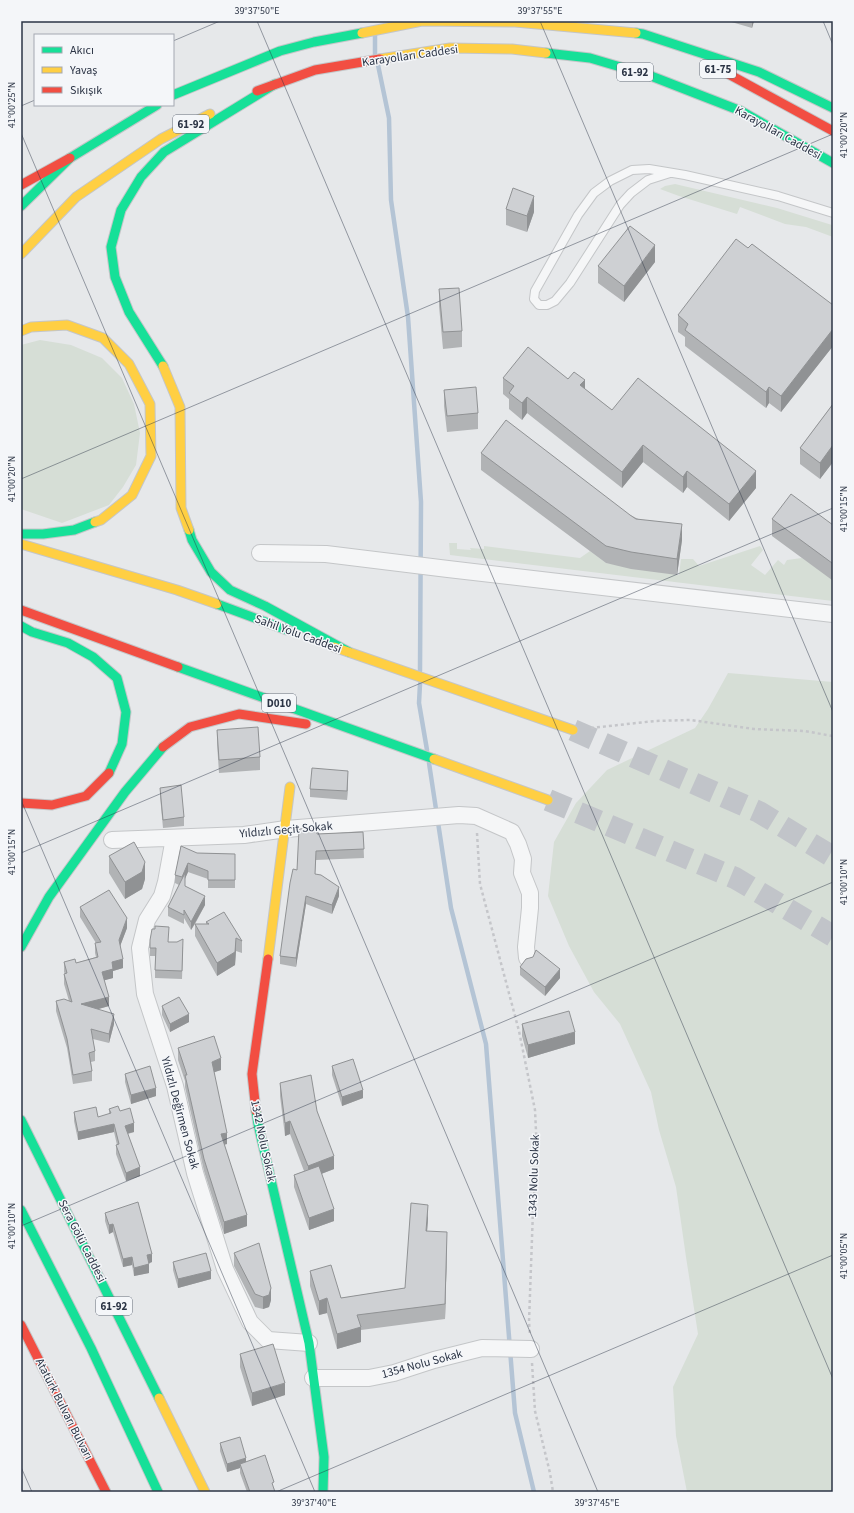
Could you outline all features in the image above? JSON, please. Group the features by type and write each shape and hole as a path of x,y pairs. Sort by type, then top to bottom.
{"main road":[{"path":"174,96 280,51 314,42 422,21 515,22 643,34 759,72 833,108"},
{"path":"594,30 636,42"},
{"name":"Karayolları Caddesi","path":"21,254 76,197 161,139 237,101 275,84 315,70 450,48 512,49 590,58 652,76 741,111 833,163"},
{"name":"61-75","path":"715,69 722,71 833,131"},
{"path":"275,84 164,152 141,177 121,210 111,247 115,277 129,312 166,372 180,406 181,508 192,540 210,572 230,590 265,606 349,652"},
{"path":"21,185 70,158 155,106"},
{"path":"21,206 70,158"},
{"path":"21,331 30,327 67,325 103,338 129,364 150,404 151,456 132,495 101,520 74,530 43,534 21,534"},
{"name":"Sahil Yolu Caddesi","path":"21,544 177,590 573,730"},
{"name":"D010","path":"21,610 548,800"},
{"path":"21,626 32,632 68,643 93,657 117,678 126,712 122,744 110,772 86,796 52,805 21,803"},
{"path":"21,948 49,897 125,792 163,748 190,726 239,714 278,719 374,737"},
{"name":"1342 Nolu Sokak","path":"290,787 286,829 252,1074 258,1124 309,1342 324,1457 323,1492"},
{"name":"Sera Gölü Caddesi","path":"21,1120 205,1492"},
{"path":"21,1210 91,1348 158,1492"},
{"name":"Atatürk Bulvarı Bulvarı","path":"21,1325 106,1492"}],"street":[{"path":"260,553 326,554 833,614"},
{"name":"Yıldızlı Geçit Sokak","path":"112,840 244,835 286,829 459,815 476,816"},
{"path":"476,816 512,832 518,844 523,859 522,873 530,893 526,947 527,958"},
{"name":"Yıldızlı Değirmen Sokak","path":"174,838 162,896 147,920 140,948 145,994 175,1086 195,1173 225,1269 250,1322 268,1340 309,1342"},
{"name":"1354 Nolu Sokak","path":"313,1378 369,1378 394,1373 434,1360 482,1348 531,1349"}],"lane":[{"path":"670,173 648,180 631,193 620,205 585,261 565,289 555,301 547,306 539,305 534,299 535,291 578,215 594,193 610,181 632,170 649,169 670,173 778,196 833,213"}],"path":[{"path":"573,730 655,721 691,720 754,729 804,732 833,736"},
{"name":"1343 Nolu Sokak","path":"476,816 480,884 519,1031 535,1110 537,1152 533,1210 529,1322 536,1411 553,1492"}],"shaded area":[{"path":"675,184 777,208 832,225 833,237 806,227 785,224 740,207 737,214 660,189 665,186"},
{"path":"40,340 71,345 102,358 122,378 134,404 140,433 136,465 123,487 109,505 62,523 21,509 21,345"},
{"path":"449,543 457,543 457,549 484,549 484,546 580,558 590,551 606,563 679,575 681,559 693,559 699,566 760,546 763,550 751,565 765,575 778,560 784,565 787,560 802,558 833,579 833,601 450,555"},
{"path":"728,673 833,682 833,1492 687,1492 676,1436 673,1387 698,1334 676,1187 659,1130 651,1092 620,1024 594,992 569,946 548,896 554,842 576,803 607,770 695,728 708,709"}],"building":[{"path":"513,188 534,196 527,216 506,209"},
{"path":"630,226 655,245 624,286 598,266"},
{"path":"736,239 748,248 752,244 833,305 833,329 781,396 769,387 766,392 685,330 688,324 678,315"},
{"path":"459,288 462,331 443,332 439,289"},
{"path":"528,347 568,379 574,372 585,380 580,385 612,410 638,378 756,471 729,504 687,471 683,477 643,445 622,472 527,397 522,403 509,393 514,386 503,378"},
{"path":"476,387 478,413 447,416 444,390"},
{"path":"833,404 833,445 820,463 800,448"},
{"path":"506,420 636,519 682,524 677,559 631,552 606,546 481,453"},
{"path":"791,494 833,525 833,563 772,519"},
{"path":"258,727 260,757 219,760 217,730"},
{"path":"312,768 348,771 347,791 310,789"},
{"path":"181,785 184,817 163,820 160,788"},
{"path":"317,828 317,834 363,832 364,849 316,851 315,874 321,875 339,887 332,905 306,896 296,958 280,956 290,883 293,869 297,870 299,829"},
{"path":"134,842 145,862 142,872 125,882 109,856"},
{"path":"181,846 197,853 235,854 235,880 208,880 208,871 188,863 182,877 175,875"},
{"path":"185,873 185,886 205,896 191,922 184,910 184,915 168,907"},
{"path":"109,890 127,918 119,940 123,959 112,962 113,969 102,972 109,997 81,1004 114,1014 109,1034 91,1029 95,1051 89,1053 92,1071 73,1075 67,1039 56,1001 64,999 72,1002 64,974 67,973 64,962 75,959 76,963 98,957 95,943 101,942 80,907"},
{"path":"224,912 242,941 236,938 235,952 217,963 195,924 209,924 206,922"},
{"path":"155,926 169,927 168,942 177,942 183,939 182,971 155,970 156,948 150,948 150,940 152,929 155,929"},
{"path":"536,950 560,969 545,987 520,967 526,959 533,957"},
{"path":"179,997 189,1014 170,1024 162,1006"},
{"path":"569,1011 575,1032 528,1045 522,1024"},
{"path":"214,1036 221,1058 212,1062 227,1133 221,1134 247,1215 224,1222 204,1159 185,1075 187,1075 178,1048"},
{"path":"353,1059 363,1090 342,1097 332,1066"},
{"path":"150,1066 156,1088 131,1095 125,1074"},
{"path":"311,1075 317,1111 334,1156 308,1166 290,1121 285,1123 280,1083"},
{"path":"118,1106 120,1111 130,1108 134,1123 125,1126 140,1167 126,1173 116,1145 119,1144 114,1124 78,1132 74,1112 96,1107 98,1117 111,1113 109,1109"},
{"path":"319,1166 334,1209 309,1218 294,1175"},
{"path":"138,1202 152,1254 147,1255 149,1264 134,1268 132,1257 123,1259 113,1224 109,1225 105,1213"},
{"path":"411,1203 428,1205 426,1231 447,1232 445,1304 357,1315 361,1327 337,1334 327,1298 319,1301 310,1271 331,1265 341,1298 405,1288"},
{"path":"259,1243 271,1288 269,1295 263,1297 255,1294 234,1253"},
{"path":"206,1253 211,1271 178,1279 173,1262"},
{"path":"273,1344 285,1383 252,1393 240,1354"},
{"path":"240,1437 246,1458 227,1464 220,1443"},
{"path":"265,1455 274,1482 272,1483 275,1492 250,1492 240,1464"}],"waterway":[{"path":"375,35 375,54"},
{"path":"378,65 389,118 391,200 408,317 421,502 420,671"},
{"path":"420,684 419,703 427,750"},
{"path":"429,763 451,908 486,1044 515,1413 534,1492"}],"tunnel":[{"path":"573,730 759,812 833,857"},
{"path":"548,800 735,878 833,936"}],"traffic: fast":[{"path":"174,95 280,51 314,42 362,33"},
{"path":"636,33 759,72 833,108"},
{"path":"546,53 590,58 651,76 741,111 833,163"},
{"path":"163,366 129,312 115,277 111,247 121,210 141,177 164,152 275,84"},
{"path":"21,206 70,158 155,106"},
{"path":"21,534 43,534 74,530 95,522"},
{"path":"189,530 192,540 211,572 230,590 265,606 349,652"},
{"path":"217,604 287,630"},
{"path":"21,626 32,632 68,643 93,657 117,678 126,712 122,744 109,773"},
{"path":"178,667 434,759"},
{"path":"21,947 49,897 125,792 163,747"},
{"path":"256,1111 309,1343 324,1457 323,1492"},
{"path":"21,1120 159,1398"},
{"path":"21,1210 91,1348 158,1492"}],"traffic: slow":[{"path":"362,33 422,21 515,22 636,33"},
{"path":"380,59 450,48 512,49 546,53"},
{"path":"21,254 76,197 161,139 210,114"},
{"path":"21,331 31,327 67,325 103,338 129,364 150,404 151,456 132,495 101,520 95,522"},
{"path":"163,366 180,407 181,508 189,530"},
{"path":"21,544 177,590 217,604"},
{"path":"334,647 573,730"},
{"path":"434,759 548,800"},
{"path":"268,959 290,787"},
{"path":"159,1398 205,1492"}],"traffic: jam":[{"path":"257,91 315,70 380,59"},
{"path":"721,70 833,131"},
{"path":"21,185 70,158"},
{"path":"21,610 178,667"},
{"path":"163,747 190,727 239,714 306,724"},
{"path":"21,803 52,805 86,796 109,773"},
{"path":"256,1111 252,1074 268,959"},
{"path":"21,1325 106,1492"}]}
